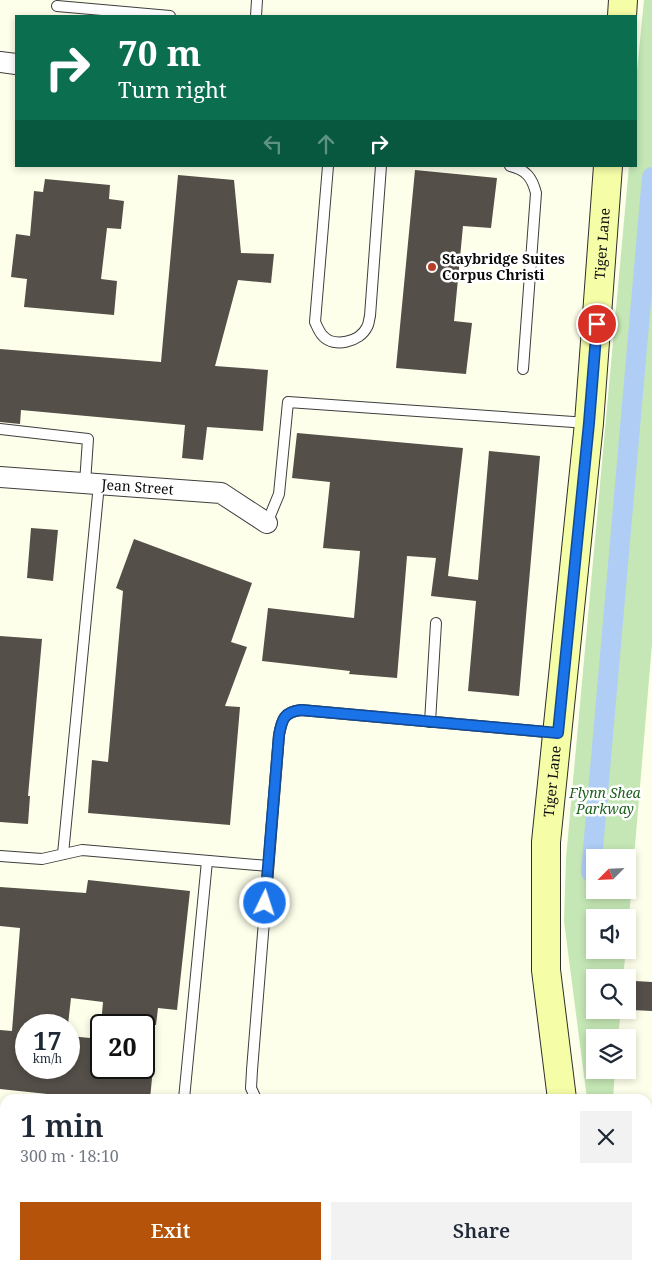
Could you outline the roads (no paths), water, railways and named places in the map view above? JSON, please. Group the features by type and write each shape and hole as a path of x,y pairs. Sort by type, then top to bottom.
{"street":[{"path":"622,15 623,0"},
{"path":"0,62 15,64"},
{"name":"Tiger Lane","path":"561,1094 546,970 546,842 589,423 608,167"},
{"name":"Jean Street","path":"0,477 221,493 267,523"}],"lane":[{"path":"256,15 257,0"},
{"path":"57,8 156,15"},
{"path":"328,167 315,322 323,336 334,342 348,342 359,337 367,328 370,316 381,167"},
{"path":"514,167 521,169 532,178 536,193 523,369"},
{"path":"267,523 279,494 288,402 589,423"},
{"path":"0,430 88,438 92,484 63,854"},
{"path":"430,722 436,623"},
{"path":"254,1094 252,1088 252,1070 268,866 279,735 284,716 290,711 301,710 558,733"},
{"path":"0,856 42,859 82,850 268,866"},
{"path":"184,1094 207,860"}],"waterway":[{"path":"593,849 652,177"}],"place":[{"name":"Staybridge Suites Corpus Christi","path":"432,267"}],"park label":[{"name":"Flynn Shea Parkway","path":"605,802"}]}
